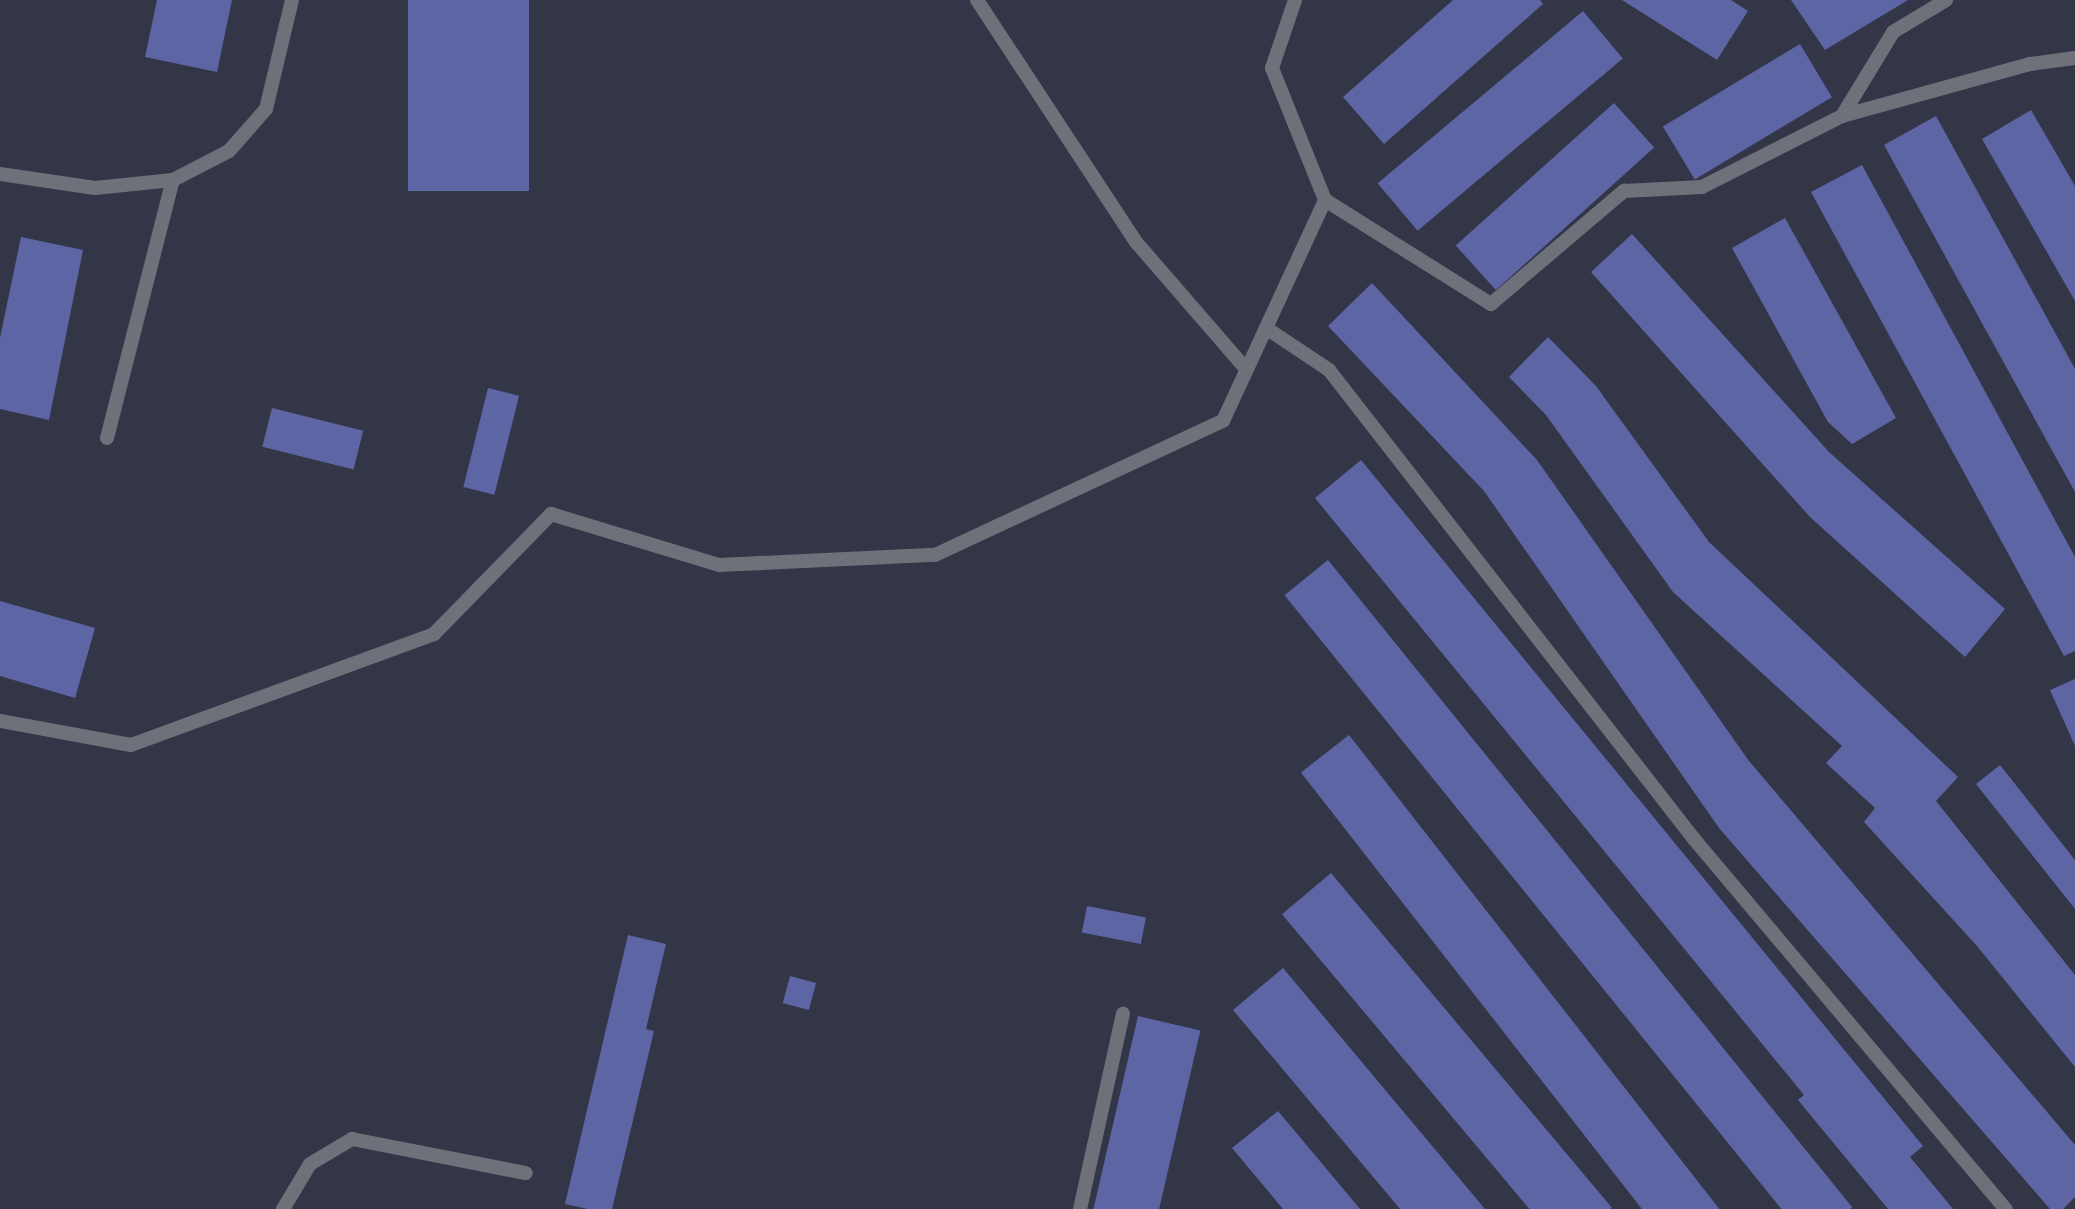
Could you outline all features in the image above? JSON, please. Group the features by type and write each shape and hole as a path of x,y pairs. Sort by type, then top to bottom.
{"street":[{"path":"0,174 95,188 173,180 229,151 266,109 292,0"},
{"path":"977,0 1136,242 1247,370"},
{"path":"1295,0 1272,68 1325,200 1491,304 1624,191 1702,187 1842,116 2030,64 2075,58"},
{"path":"1842,116 1893,32 1946,0"},
{"path":"107,438 173,180"},
{"path":"0,721 131,745 433,634 551,514 719,565 935,555 1223,421 1325,200"},
{"path":"1266,328 1329,370 1694,839 2006,1209"},
{"path":"1080,1209 1123,1014"},
{"path":"283,1209 310,1164 352,1139 526,1173"}],"building":[{"path":"157,0 232,0 217,72 145,57"},
{"path":"408,0 529,0 529,191 408,191"},
{"path":"1453,0 1540,0 1543,4 1384,144 1343,97"},
{"path":"1622,0 1731,0 1748,11 1717,60"},
{"path":"1791,0 1908,0 1825,50"},
{"path":"1583,11 1623,58 1418,231 1378,183"},
{"path":"1800,44 1832,97 1695,180 1663,126"},
{"path":"1614,103 1654,148 1496,290 1456,246"},
{"path":"2031,110 2075,186 2075,301 1982,139"},
{"path":"1936,116 2075,369 2075,492 1884,145"},
{"path":"1862,165 2075,557 2075,651 2064,656 1811,192"},
{"path":"1785,218 1896,418 1852,444 1828,422 1732,248"},
{"path":"1632,234 1829,452 2005,609 1965,657 1810,517 1591,272"},
{"path":"21,237 83,250 49,420 0,409 0,338"},
{"path":"1372,283 1537,460 1749,761 2075,1145 2075,1197 2063,1209 2050,1209 1719,828 1484,491 1328,326"},
{"path":"1548,337 1596,386 1709,542 1958,777 1936,801 2075,975 2075,1067 1977,946 1864,822 1875,808 1826,763 1842,746 1673,592 1546,415 1509,377"},
{"path":"488,388 519,396 494,495 463,487"},
{"path":"272,408 363,431 354,470 262,447"},
{"path":"1361,460 1923,1146 1910,1157 1953,1209 1888,1209 1798,1100 1804,1095 1315,498"},
{"path":"1328,560 1852,1207 1781,1209 1284,595"},
{"path":"0,601 95,628 75,698 0,676"},
{"path":"2075,679 2075,746 2050,690"},
{"path":"1349,735 1719,1209 1642,1209 1301,773"},
{"path":"2000,765 2075,860 2075,909 1976,784"},
{"path":"1331,873 1612,1208 1529,1209 1282,914"},
{"path":"1087,906 1146,917 1141,944 1082,933"},
{"path":"628,935 666,944 646,1029 654,1031 612,1209 588,1209 565,1204"},
{"path":"1283,968 1485,1209 1400,1209 1233,1010"},
{"path":"790,976 816,983 809,1010 783,1003"},
{"path":"1138,1016 1200,1030 1159,1209 1093,1209"},
{"path":"1278,1111 1360,1209 1283,1209 1232,1148"}]}
